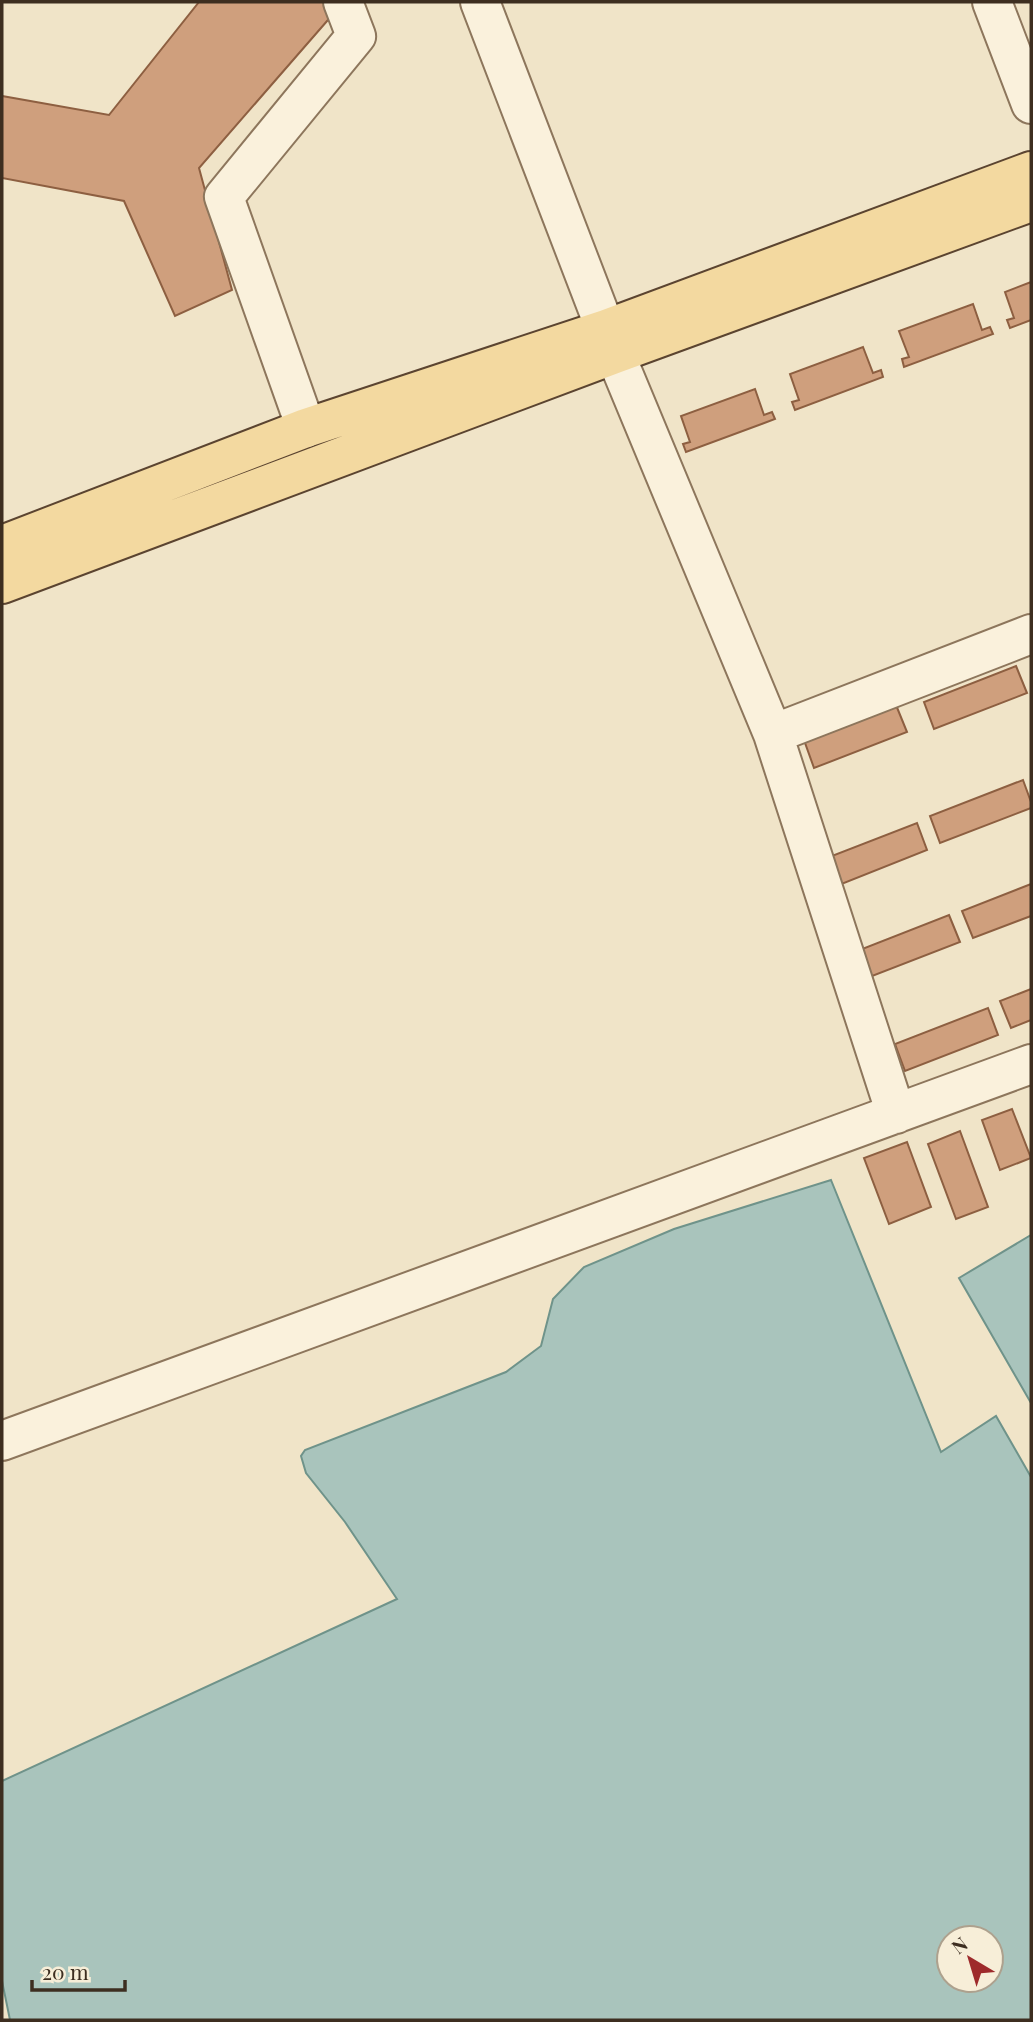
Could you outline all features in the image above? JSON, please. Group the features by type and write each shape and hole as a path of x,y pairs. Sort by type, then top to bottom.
{"main road":[{"path":"2,584 1031,171"},
{"path":"2,545 306,428 610,341 1031,202"}],"street":[{"path":"306,428 224,197 356,36 343,2"},
{"path":"480,2 610,341 773,734 896,1114"},
{"path":"992,2 1031,104"},
{"path":"773,734 1031,634"},
{"path":"2,1441 1031,1064"}],"water":[{"path":"831,1180 941,1452 996,1416 1031,1477 1031,2020 10,2020 2,1981 2,1781 397,1599 345,1522 306,1473 301,1456 305,1450 506,1372 541,1346 553,1299 584,1267 674,1229"},
{"path":"1031,1235 1031,1403 959,1278"}],"building":[{"path":"199,2 338,2 341,5 199,168 232,290 175,316 124,201 2,178 2,96 109,115"},
{"path":"1031,282 1031,320 1010,328 1007,320 1014,318 1005,292"},
{"path":"973,304 982,330 990,327 993,334 904,367 902,359 909,357 899,331"},
{"path":"863,347 873,373 881,370 883,377 795,410 792,402 799,400 790,374"},
{"path":"755,389 764,415 772,412 775,419 686,452 683,444 690,442 681,416"},
{"path":"1016,666 1027,693 934,729 924,702"},
{"path":"896,705 907,732 814,768 804,740"},
{"path":"1023,780 1031,808 940,843 930,816"},
{"path":"917,823 927,850 834,887 824,859"},
{"path":"1031,884 1031,916 973,938 962,911"},
{"path":"949,915 960,942 867,978 857,951"},
{"path":"1031,989 1031,1020 1011,1028 1000,1001"},
{"path":"988,1008 998,1035 905,1071 895,1044"},
{"path":"1012,1109 1031,1158 1000,1170 982,1120"},
{"path":"960,1131 988,1207 956,1219 928,1144"},
{"path":"907,1142 931,1207 889,1224 864,1158"}]}
